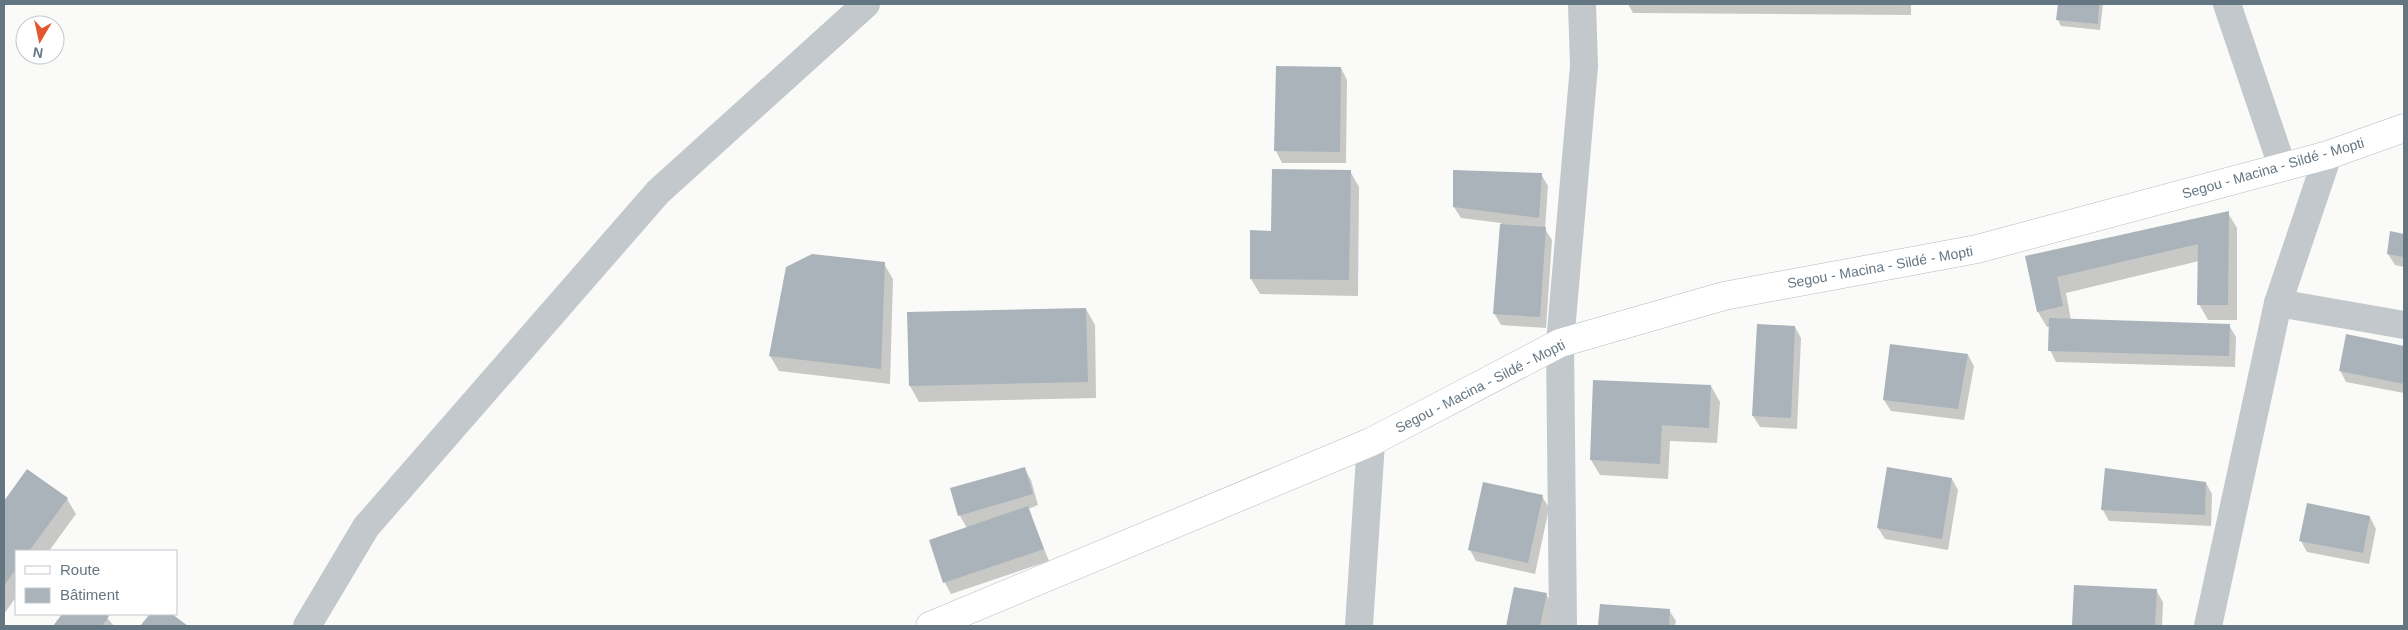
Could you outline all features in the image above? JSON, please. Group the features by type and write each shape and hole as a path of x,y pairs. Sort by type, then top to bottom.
{"main road":[{"name":"Segou - Macina - Sildé - Mopti","path":"930,626 1371,442 1560,343 1724,296 1977,249 2328,155 2404,128"}],"street":[{"path":"307,626 366,527 658,192 866,4"},
{"path":"1563,626 1560,343 1584,66 1582,4"},
{"path":"2227,4 2282,166"},
{"path":"2208,626 2278,304 2328,155"},
{"path":"2278,304 2404,325"},
{"path":"1359,626 1371,442"}],"building":[{"path":"2058,4 2099,4 2098,24 2056,20"},
{"path":"1276,66 1341,67 1340,152 1274,151"},
{"path":"1272,169 1351,170 1349,280 1250,279 1250,230 1271,231"},
{"path":"1453,170 1542,173 1539,218 1453,207"},
{"path":"2229,211 2228,305 2197,305 2198,244 2057,277 2063,306 2037,312 2025,256"},
{"path":"1500,224 1546,227 1540,317 1493,314"},
{"path":"2390,231 2404,234 2404,257 2387,254"},
{"path":"812,254 885,262 881,369 769,356 786,267"},
{"path":"1086,308 1088,382 909,386 907,312"},
{"path":"2049,318 2230,324 2229,356 2048,351"},
{"path":"1757,324 1795,326 1791,418 1752,416"},
{"path":"2346,334 2404,346 2404,384 2339,371"},
{"path":"1890,344 1968,354 1958,409 1883,400"},
{"path":"1593,380 1711,385 1709,428 1662,425 1660,464 1590,460"},
{"path":"1025,467 1033,494 958,516 950,488"},
{"path":"1887,467 1952,478 1942,539 1877,528"},
{"path":"2105,468 2206,482 2205,515 2101,510"},
{"path":"27,469 68,498 30,550 15,550 15,570 4,586 4,501"},
{"path":"1483,482 1543,495 1528,563 1468,550"},
{"path":"2307,503 2370,516 2363,553 2299,541"},
{"path":"1028,506 1044,549 943,583 929,540"},
{"path":"2074,585 2157,589 2155,626 2072,625"},
{"path":"1514,587 1547,593 1540,626 1506,626"},
{"path":"1600,604 1670,609 1669,626 1598,626"},
{"path":"61,615 109,616 102,626 53,626"},
{"path":"149,615 173,615 188,626 140,626"}]}
